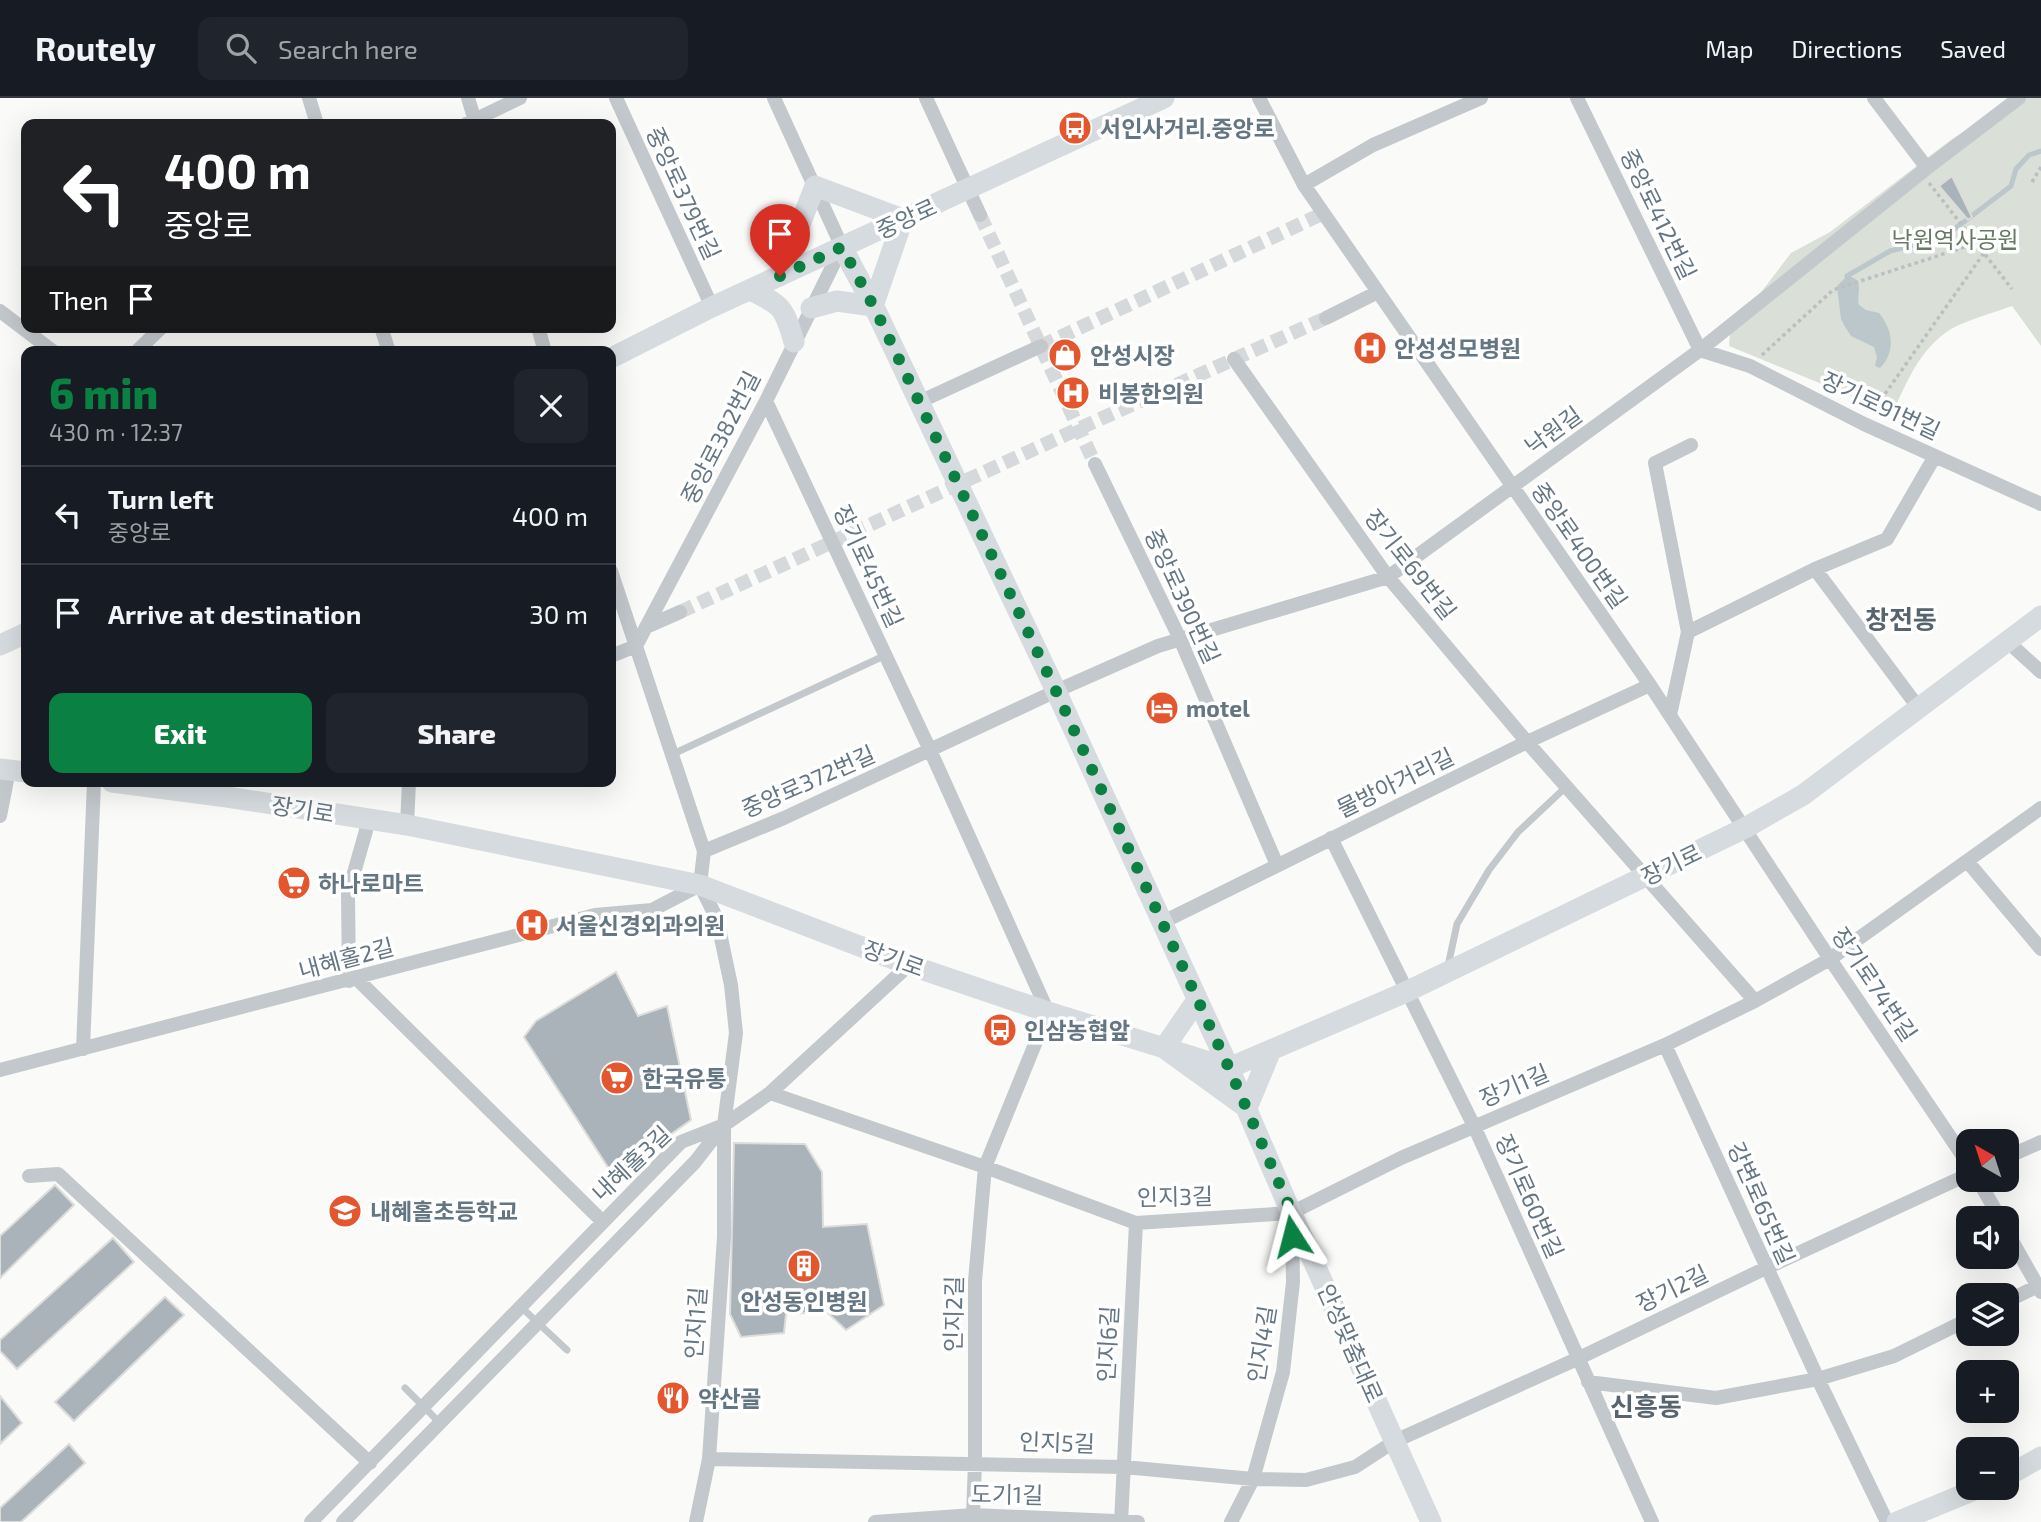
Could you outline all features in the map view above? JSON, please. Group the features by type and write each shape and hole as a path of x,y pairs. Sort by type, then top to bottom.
{"main road":[{"name":"중앙로","path":"616,355 712,307 1164,98"},
{"path":"780,276 815,186 903,219 873,306 837,301 811,308"},
{"name":"안성맞춤대로","path":"842,247 873,306 1056,691 1229,1068 1431,1522"},
{"path":"750,290 773,301 784,311 794,342"},
{"name":"장기로","path":"183,787 225,790 699,885 909,965 1048,1012 1229,1068 1447,973 1745,828 1803,795 2041,616"},
{"path":"0,645 21,635"},
{"path":"1198,1000 1164,1048 1247,1108 1271,1050"},
{"path":"2019,1469 2041,1457"},
{"path":"1897,1522 1956,1498"}],"street":[{"path":"309,98 315,119"},
{"path":"468,98 471,119"},
{"path":"480,119 520,98"},
{"name":"중앙로379번길","path":"615,98 712,307"},
{"name":"안성맞춤대로","path":"774,98 842,247"},
{"path":"926,98 979,215"},
{"name":"중앙로400번길","path":"1259,98 1304,185 1650,685 1745,828"},
{"path":"1304,185 1373,145 1481,98"},
{"name":"중앙로412번길","path":"1577,98 1700,350"},
{"path":"1874,98 1925,170"},
{"name":"낙원길","path":"1056,691 1158,646 1388,577 1700,350 2019,98"},
{"name":"중앙로382번길","path":"636,646 766,401 842,247"},
{"path":"1326,318 1378,292"},
{"path":"0,311 21,327"},
{"path":"29,333 46,346"},
{"path":"142,346 156,333"},
{"path":"919,402 1041,346"},
{"name":"장기로91번길","path":"1700,350 1750,366 1864,424 2041,504"},
{"name":"장기로69번길","path":"1234,359 1388,577 1527,742 1647,876"},
{"name":"장기로45번길","path":"766,401 930,750 1048,1012"},
{"path":"1670,715 1688,632 1655,463 1691,445"},
{"path":"1688,632 1815,569 1887,539 1935,456"},
{"name":"중앙로390번길","path":"1095,464 1180,639 1277,866"},
{"path":"1815,569 1918,707"},
{"path":"616,586 704,851 699,885"},
{"path":"646,627 680,612"},
{"path":"2007,641 2041,672"},
{"path":"616,654 636,646"},
{"name":"물방아거리길","path":"1161,923 1527,742 1650,685"},
{"path":"930,750 1056,691"},
{"name":"중앙로372번길","path":"704,851 784,818 930,750"},
{"path":"0,816 12,770"},
{"path":"83,1049 94,787"},
{"path":"407,825 409,787"},
{"name":"장기1길","path":"1292,1213 1401,1158 1665,1045 1755,1001 1830,959 2041,808"},
{"name":"장기로","path":"353,980 348,894 369,820"},
{"name":"장기로74번길","path":"1745,828 1956,1146"},
{"path":"1331,838 1406,992"},
{"path":"1967,861 2041,949"},
{"path":"1647,876 1755,1001"},
{"name":"내혜홀2길","path":"0,1070 595,915 652,910 699,885"},
{"name":"인지1길","path":"696,1522 709,1459 724,1237 724,1125 736,1033 717,919 699,885"},
{"path":"724,1125 770,1093 909,965"},
{"path":"353,980 602,1221"},
{"name":"장기로60번길","path":"1406,992 1474,1126 1652,1522"},
{"name":"인지2길","path":"972,1515 975,1463 975,1282 985,1167 1048,1012"},
{"name":"강변로65번길","path":"1665,1045 1766,1268 1887,1522"},
{"path":"770,1093 985,1167"},
{"name":"내혜홀3길","path":"312,1522 681,1142 724,1125"},
{"name":"내혜홀3길","path":"342,1522 695,1162 724,1125"},
{"path":"2020,1151 2041,1142"},
{"name":"인지3길","path":"985,1167 1136,1223 1292,1213"},
{"path":"29,1176 58,1174 370,1463"},
{"name":"장기2길","path":"1395,1441 1577,1359 1956,1180"},
{"name":"인지4길","path":"1231,1522 1253,1479 1283,1372 1293,1282 1292,1213"},
{"name":"인지6길","path":"1121,1521 1136,1223"},
{"path":"2019,1253 2039,1289 2019,1296"},
{"path":"1588,1382 1717,1398 1818,1379 1895,1356 1956,1326"},
{"name":"인지5길","path":"709,1459 1124,1467 1253,1479 1306,1480 1355,1467 1395,1441"},
{"path":"701,1506 710,1522"},
{"name":"도기1길","path":"875,1522 972,1515 1138,1522"}],"lane":[{"path":"672,754 886,655"},
{"path":"1447,973 1457,924 1489,870 1518,832 1566,786"},
{"path":"520,1306 567,1350"},
{"path":"405,1388 440,1423"}],"path":[{"path":"2032,182 2041,167"},
{"path":"1925,170 2012,289"},
{"path":"1750,366 1833,290 1977,243"},
{"path":"1864,424 1984,253"}],"green space":[{"name":"낙원역사공원","path":"2019,98 2041,98 2041,346 2012,306 1958,325 1940,337 1922,357 1891,416 1846,394 1729,346 1730,333 1791,253 1830,232 1952,139"}],"shaded area":[{"path":"1847,276 1858,283 1859,305 1879,313 1890,334 1889,355 1880,368 1875,366 1877,357 1874,347 1851,336 1841,319 1837,286"}],"building":[{"path":"1952,176 1972,217 1968,220 1939,186"},
{"name":"한국유통","path":"616,972 638,1016 667,1006 691,1120 613,1175 524,1037 536,1021"},
{"name":"안성동인병원","path":"734,1143 805,1144 822,1172 823,1227 867,1224 884,1305 846,1330 827,1312 786,1314 784,1333 741,1337 730,1314"},
{"path":"55,1185 74,1205 0,1278 0,1236"},
{"path":"113,1238 134,1262 17,1369 0,1351 0,1340"},
{"path":"165,1297 184,1315 74,1421 55,1402"},
{"path":"0,1396 22,1423 0,1444"},
{"path":"69,1444 85,1463 21,1522 0,1522 0,1508"}],"waterway":[{"path":"1847,276 1890,251 1944,237 2011,186 2016,169 2029,155 2041,151"}],"tunnel":[{"path":"1041,346 1324,213"},
{"path":"980,215 1095,464"},
{"path":"680,612 1326,318"}],"place":[{"name":"서인사거리.중앙로","path":"1075,128"},
{"name":"안성성모병원","path":"1370,348"},
{"name":"안성시장","path":"1065,355"},
{"name":"비봉한의원","path":"1073,393"},
{"name":"motel","path":"1162,708"},
{"name":"하나로마트","path":"294,883"},
{"name":"서울신경외과의원","path":"532,925"},
{"name":"인삼농협앞","path":"1000,1030"},
{"name":"한국유통","path":"617,1078"},
{"name":"내혜홀초등학교","path":"345,1211"},
{"name":"안성동인병원","path":"804,1266"},
{"name":"약산골","path":"673,1398"}],"district":[{"name":"창전동","path":"1901,618"},
{"name":"신흥동","path":"1646,1405"}],"route":[{"path":"780,276 842,247 877,313 1056,691 1229,1068 1292,1213 1292,1236"}]}
